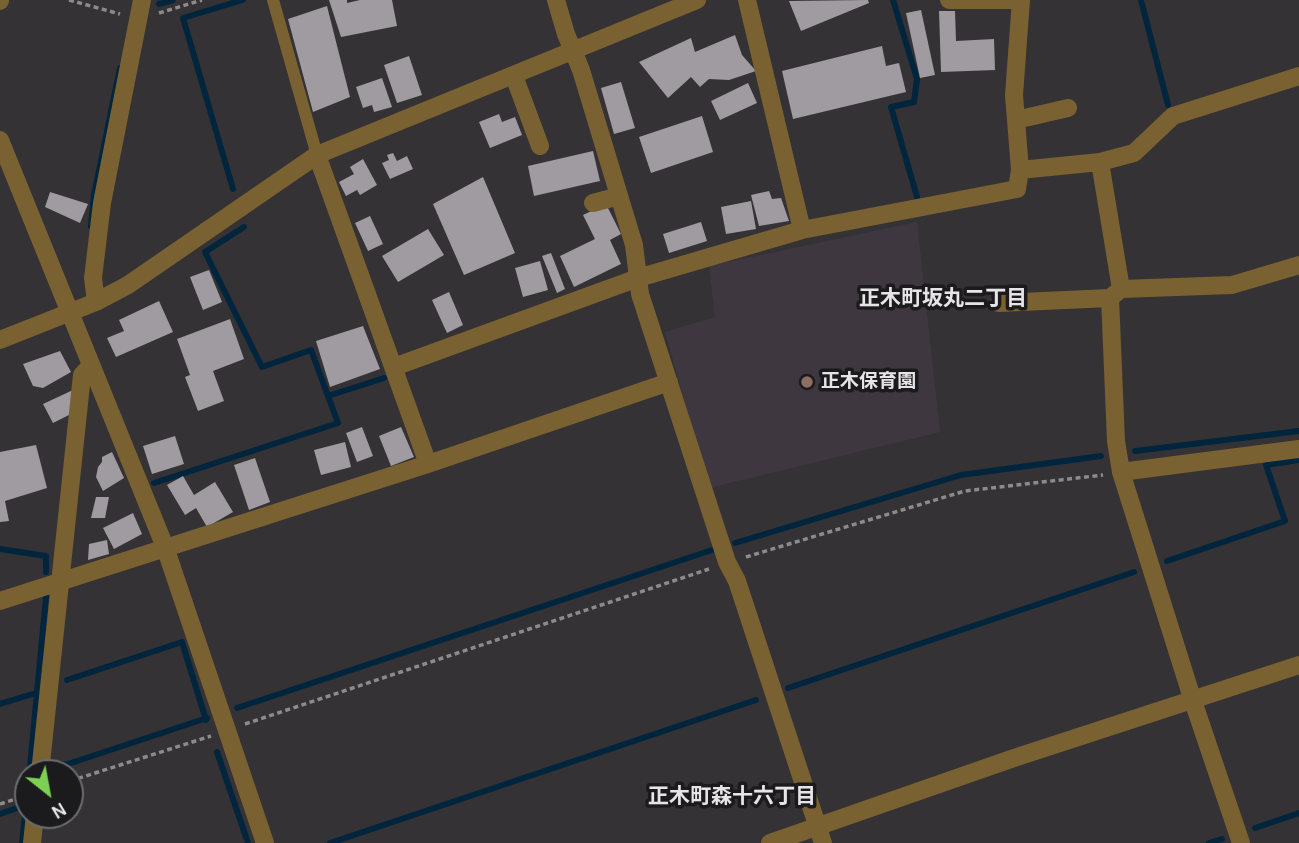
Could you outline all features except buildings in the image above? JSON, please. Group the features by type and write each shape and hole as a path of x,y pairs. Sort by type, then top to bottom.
{"street":[{"path":"96,302 93,278 102,203 142,0"},
{"path":"556,0 581,70 634,245 640,294 820,835"},
{"path":"0,340 96,302 128,285 317,155 697,0"},
{"path":"747,0 802,230"},
{"path":"394,367 638,278 802,230 1017,188 1020,170 1014,95 1021,0 949,0"},
{"path":"514,76 540,146"},
{"path":"1020,170 1100,162 1134,153 1173,116 1299,76"},
{"path":"1016,120 1068,108"},
{"path":"0,140 165,547 265,843"},
{"path":"317,155 428,464"},
{"path":"1100,162 1116,294 1116,441 1121,472 1241,843"},
{"path":"593,203 619,196"},
{"path":"999,303 1232,285 1299,265"},
{"path":"41,759 82,375 91,365"},
{"path":"0,600 428,464 670,382"},
{"path":"1121,472 1299,449"},
{"path":"770,843 820,835 1014,758 1299,665"}],"lane":[{"path":"273,0 317,155"}],"path":[{"path":"84,777 727,562 965,491 1121,472"}],"shaded area":[{"name":"正木保育園","path":"917,222 940,432 709,488 665,332 715,317 709,266"}],"waterway":[{"path":"159,4 173,0"},
{"path":"233,189 183,18 243,0"},
{"path":"893,0 917,79 914,102 891,107 917,197"},
{"path":"1141,0 1168,105"},
{"path":"91,226 94,195 120,68"},
{"path":"154,483 338,423 311,350 262,367 205,252 244,227"},
{"path":"328,396 384,378"},
{"path":"1135,451 1299,431"},
{"path":"735,543 961,475 1101,456"},
{"path":"1167,561 1285,521 1266,465 1299,460"},
{"path":"0,549 46,556 46,572"},
{"path":"237,708 712,550"},
{"path":"788,688 1134,572"},
{"path":"31,759 46,597"},
{"path":"67,680 182,642 206,720"},
{"path":"0,704 36,693"},
{"path":"330,843 756,700"},
{"path":"83,759 207,718"},
{"path":"217,752 248,843"},
{"path":"0,814 26,805 22,843"},
{"path":"1255,828 1299,813"},
{"path":"1209,843 1222,839"}],"place":[{"name":"正木保育園","path":"807,382"}],"district":[{"name":"正木町坂丸二丁目","path":"943,299"},
{"name":"正木町森十六丁目","path":"732,797"}]}
